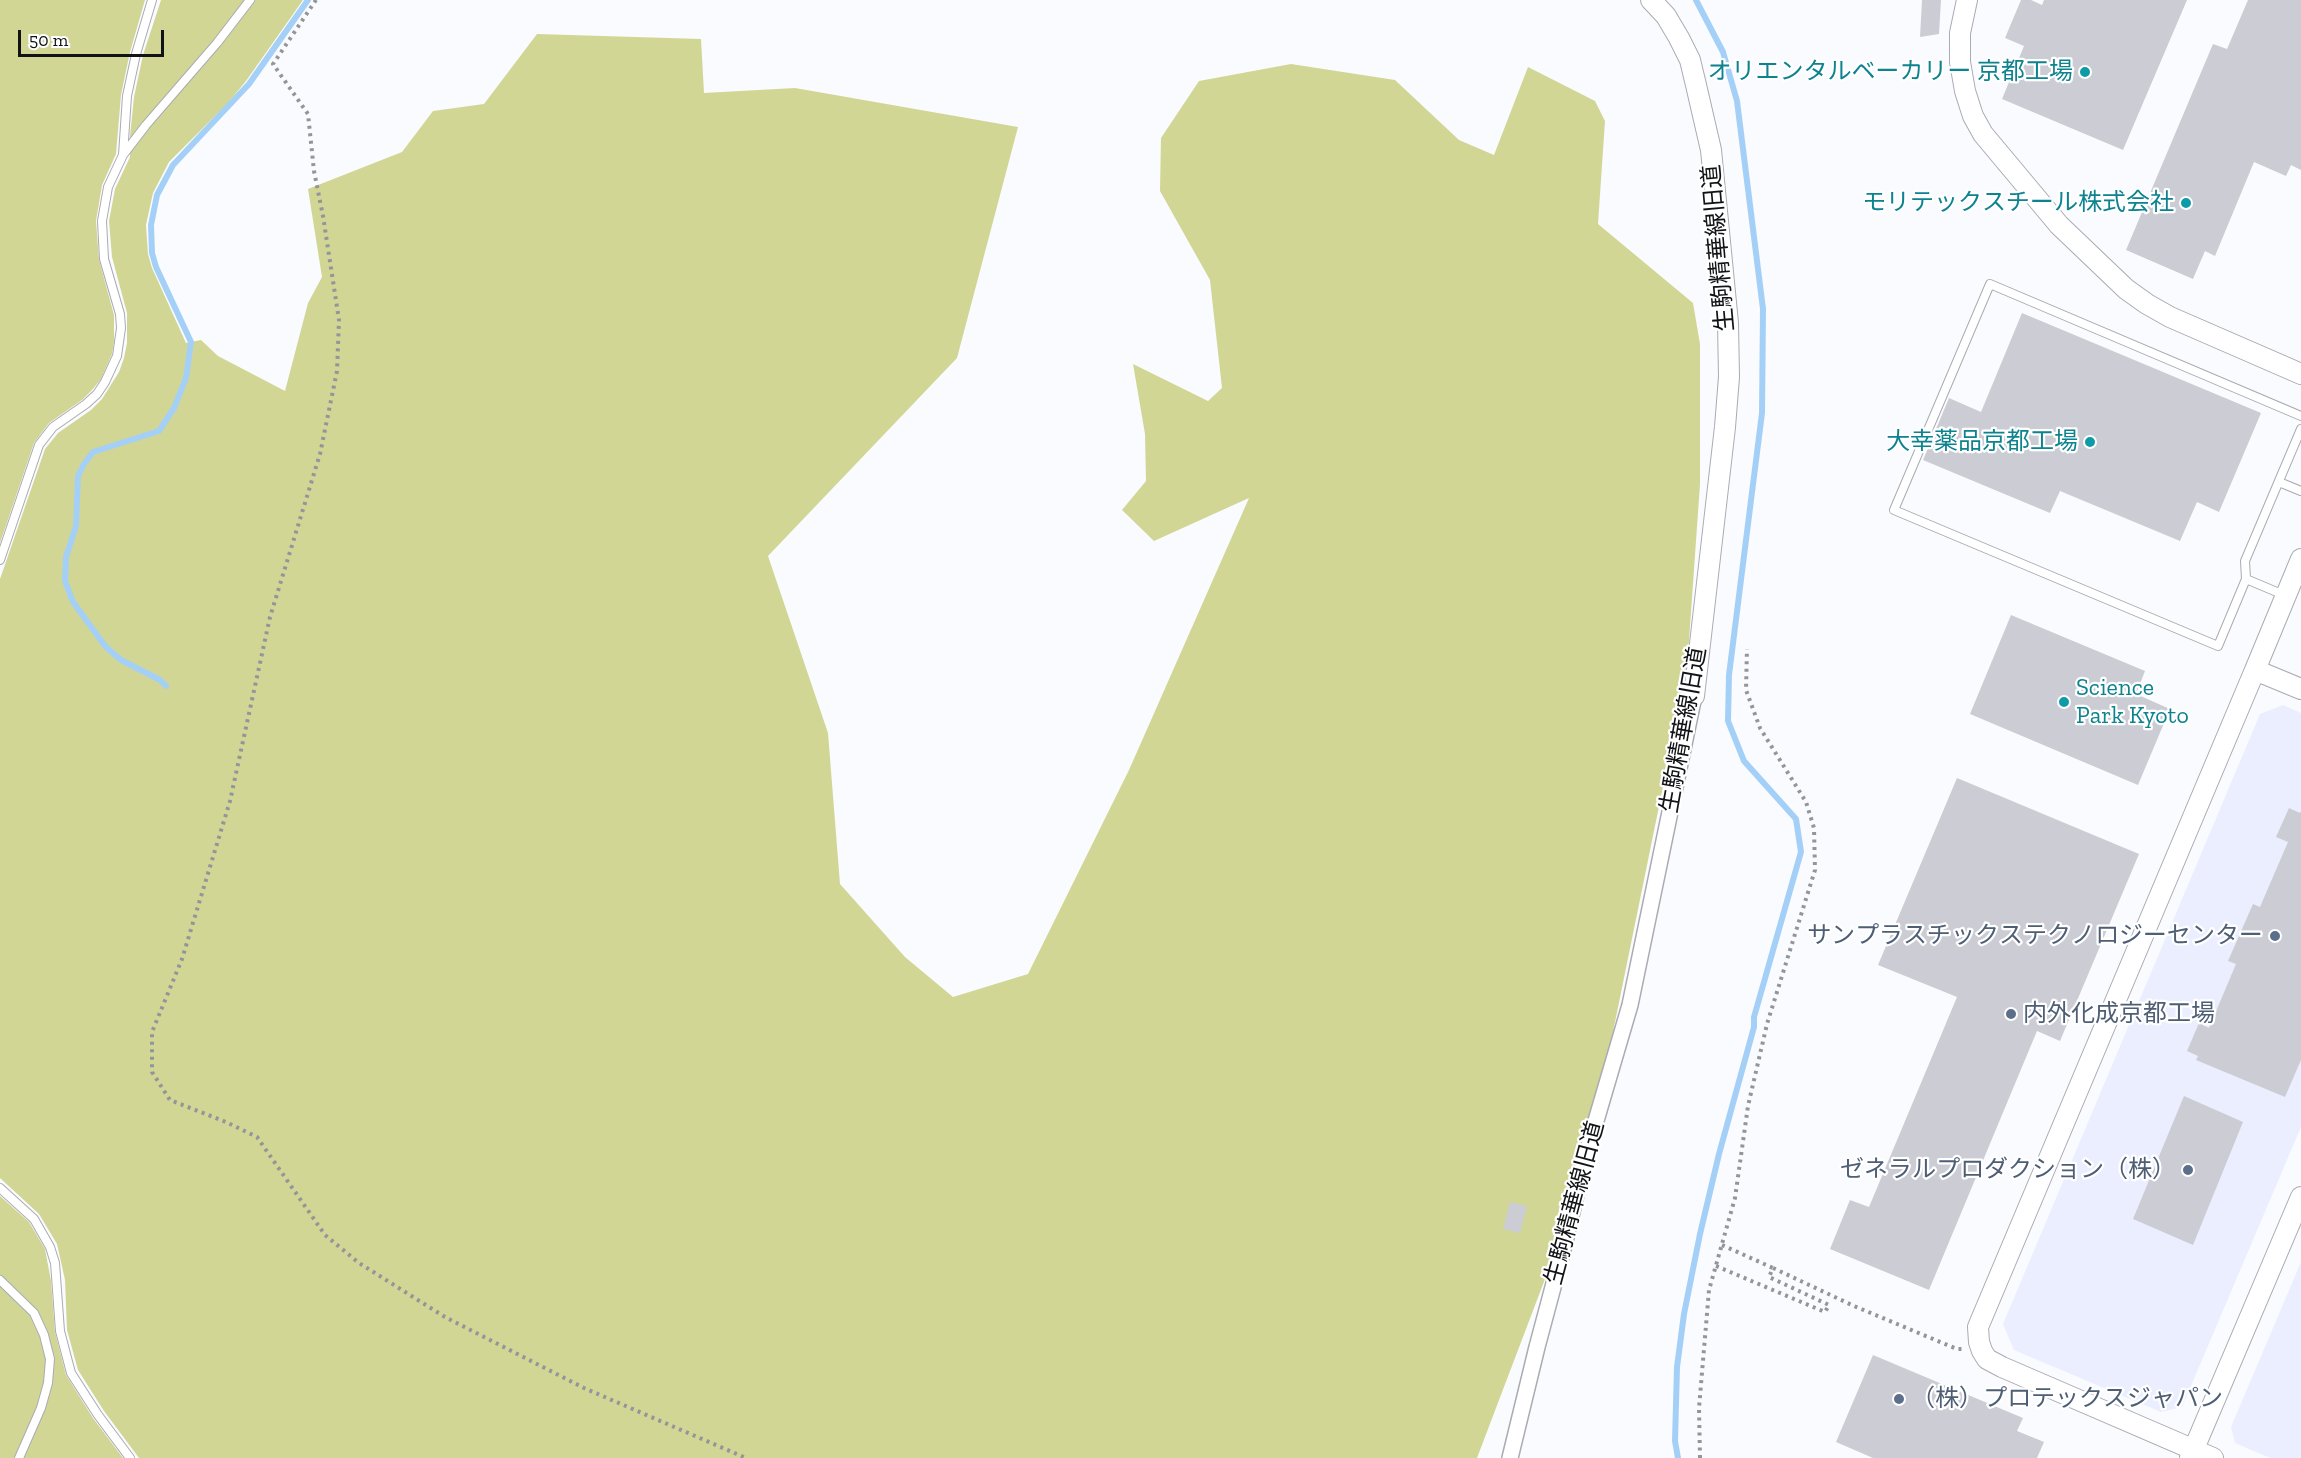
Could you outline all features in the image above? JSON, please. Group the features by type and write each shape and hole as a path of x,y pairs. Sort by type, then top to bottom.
{"street":[{"name":"生駒精華線旧道","path":"1510,1458 1583,1165 1630,1005 1694,696 1725,427 1729,376 1728,323 1710,150 1690,60 1665,16 1651,0"},
{"path":"1967,0 1960,33 1960,62 1965,91 1973,116 1983,134 2059,225 2126,289 2147,304 2170,317 2301,374"},
{"path":"2213,1458 2192,1454 1987,1359 1980,1347 1978,1327 2301,559"},
{"path":"2255,670 2301,689"},
{"path":"2192,1454 2301,1197"}],"lane":[{"path":"123,155 127,96 136,54 152,0"},
{"path":"0,560 39,446 53,427 80,409 97,394 117,356 120,314 104,259 102,221 108,187 123,155 146,124 217,43 250,0"},
{"path":"2301,416 1990,284 1894,510 2218,646 2246,579 2245,561 2301,429"},
{"path":"2279,482 2301,491"},
{"path":"2246,579 2286,596"},
{"path":"0,1188 34,1219 50,1247 57,1280 60,1331 71,1373 130,1458"},
{"path":"0,1280 34,1313 44,1335 50,1359 48,1383 41,1407 19,1458"}],"path":[{"path":"316,0 273,64 308,114 314,171 339,320 337,371 320,454 270,617 230,801 182,959 152,1032 152,1072 170,1100 257,1137 325,1235 359,1263 445,1317 584,1388 746,1458"},
{"path":"1700,1458 1698,1408 1709,1290 1735,1198 1749,1106 1767,1024 1815,870 1814,828 1806,801 1760,728 1746,690 1747,649"},
{"path":"1722,1245 1854,1306 1957,1350 1980,1347"},
{"path":"1716,1266 1825,1312 1829,1305 1769,1277 1773,1268"}],"shaded area":[{"path":"2283,705 2301,713 2301,1127 2182,1407 2161,1412 2014,1350 2003,1324 2260,714"},
{"path":"2301,1262 2301,1458 2270,1458 2235,1443 2231,1427"}],"green space":[{"path":"0,0 145,0 130,52 121,95 116,154 102,185 96,221 99,260 114,315 112,354 101,379 92,390 82,400 49,423 34,443 0,543"},
{"path":"161,0 303,0 227,104 169,162 153,193 146,225 148,254 152,268 186,343 201,340 218,356 285,391 308,303 322,277 308,189 402,152 433,111 484,104 537,34 701,39 704,93 795,88 1018,127 957,358 768,556 828,733 840,884 905,957 953,997 1028,974 1129,770 1249,498 1154,541 1122,510 1146,481 1145,434 1133,364 1208,401 1222,388 1210,280 1160,191 1161,138 1199,81 1291,64 1395,80 1459,140 1494,155 1528,67 1595,101 1605,121 1598,224 1693,303 1700,344 1700,484 1687,669 1583,1179 1477,1458 139,1458 104,1411 78,1370 67,1330 65,1280 57,1244 39,1214 0,1178 0,579 45,449 58,433 91,410 102,399 119,372 124,358 127,343 127,313 112,257 109,221 115,189 130,157 134,97 143,55"},
{"path":"0,1196 29,1222 45,1249 51,1281 55,1332 66,1375 93,1418 123,1458 0,1458"}],"building":[{"path":"1922,0 1941,0 1939,34 1920,37"},
{"name":"オリエンタルベーカリー 京都工場","path":"2021,0 2031,0 2042,5 2044,0 2187,0 2123,150 2002,99 2024,46 2005,38"},
{"name":"モリテックスチール株式会社","path":"2248,0 2301,0 2301,170 2291,165 2286,176 2254,162 2215,256 2205,251 2193,279 2126,250 2213,44 2227,49"},
{"name":"大幸薬品京都工場","path":"2022,313 2261,413 2219,512 2197,502 2180,541 2060,491 2050,513 1923,460 1949,398 1981,412"},
{"name":"Science Park Kyoto","path":"2011,615 2145,671 2136,694 2170,709 2138,785 1970,714"},
{"name":"内外化成京都工場","path":"1957,778 2139,854 2060,1041 2037,1031 1929,1290 1830,1249 1850,1200 1869,1207 1957,997 1878,965"},
{"name":"サンプラスチックステクノロジーセンター","path":"2289,808 2300,813 2301,811 2301,1060 2285,1097 2196,1060 2198,1056 2187,1051 2199,1023 2209,1028 2236,964 2228,961 2253,904 2260,907 2288,842 2276,837"},
{"name":"ゼネラルプロダクション（株）","path":"2184,1096 2243,1122 2193,1245 2133,1219"},
{"path":"1510,1202 1527,1206 1520,1233 1503,1229"},
{"name":"（株）プロテックスジャパン","path":"1873,1355 2023,1418 2017,1431 2044,1442 2037,1458 1873,1458 1836,1442"}],"waterway":[{"path":"166,686 160,680 121,660 105,646 73,602 65,581 66,557 76,526 78,476 93,452 159,431 174,408 186,378 191,342 156,267 152,253 151,225 157,195 173,165 249,84 308,0"},
{"path":"1678,1458 1675,1441 1677,1367 1684,1314 1700,1234 1719,1154 1754,1027 1754,1017 1801,852 1796,819 1744,761 1728,721 1729,675 1762,413 1763,309 1737,101 1723,52 1696,0"}],"place":[{"name":"オリエンタルベーカリー 京都工場","path":"2085,72"},
{"name":"モリテックスチール株式会社","path":"2186,203"},
{"name":"大幸薬品京都工場","path":"2090,442"},
{"name":"Science Park Kyoto","path":"2064,702"},
{"name":"サンプラスチックステクノロジーセンター","path":"2275,936"},
{"name":"内外化成京都工場","path":"2011,1014"},
{"name":"ゼネラルプロダクション（株）","path":"2188,1170"},
{"name":"（株）プロテックスジャパン","path":"1899,1399"}]}
